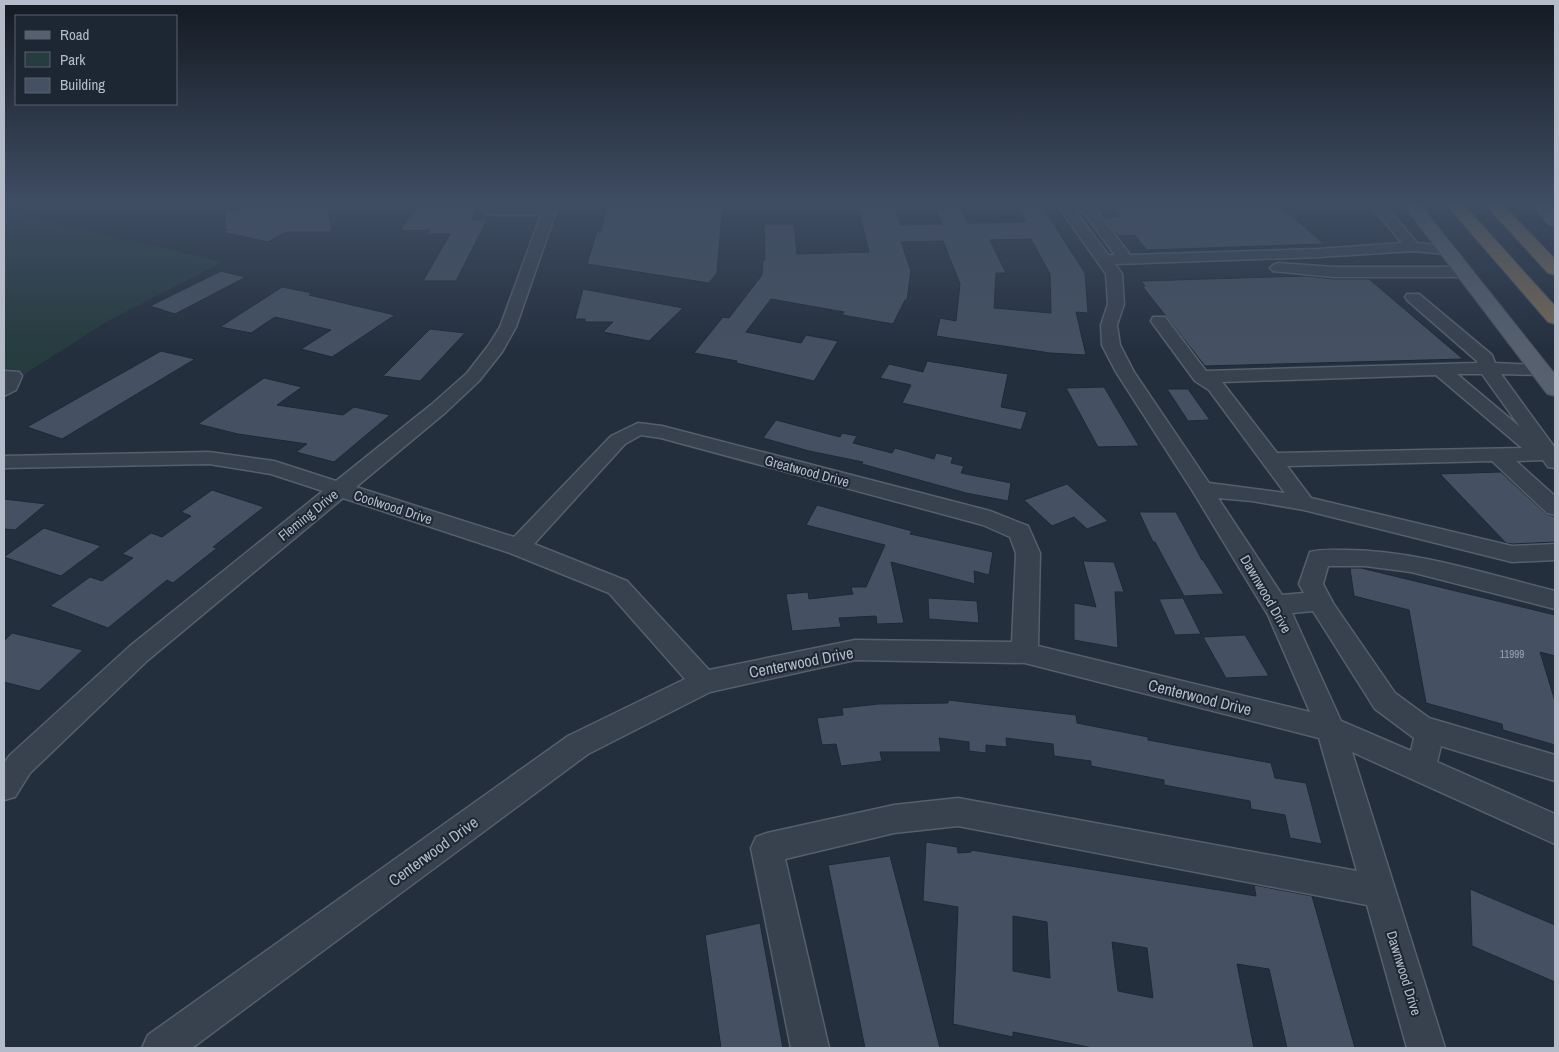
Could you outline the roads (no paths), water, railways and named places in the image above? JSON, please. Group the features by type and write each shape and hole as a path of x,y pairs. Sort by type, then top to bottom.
{"highway":[{"path":"1497,252 1555,318"},
{"path":"1540,252 1555,268"}],"main road":[{"path":"1449,252 1555,389"}],"street":[{"name":"Fleming Drive","path":"4,787 20,764 139,653 453,396 473,377 496,348 508,327 535,252"},
{"name":"Dawnwood Drive","path":"1108,252 1115,260 1116,304 1109,325 1111,346 1125,372 1275,605 1332,729 1426,1048"},
{"path":"1115,260 1331,252"},
{"path":"1375,252 1427,293 1413,297 1486,359 1487,368 1552,458"},
{"path":"1236,270 1298,268 1333,272 1464,272"},
{"path":"1159,321 1201,377 1216,386 1304,503"},
{"path":"1201,377 1487,368 1540,370"},
{"path":"1440,370 1524,441 1552,458"},
{"path":"4,376 13,376 9,386 4,390"},
{"name":"Greatwood Drive","path":"518,547 618,440 638,430 662,432 990,519 1020,532 1028,553 1024,653"},
{"path":"1272,460 1497,455 1552,458"},
{"path":"1497,455 1555,508"},
{"name":"Coolwood Drive","path":"4,462 209,458 274,468 518,547 618,587 704,682"},
{"path":"1202,489 1252,494 1304,503 1512,554 1555,552"},
{"path":"1555,600 1411,564 1366,558 1318,558 1311,584 1320,601 1386,700 1420,728 1555,768"},
{"path":"1275,605 1320,601"},
{"name":"Centerwood Drive","path":"161,1048 578,745 704,682 855,650 1024,653 1332,729 1555,829"},
{"path":"1421,769 1430,731"},
{"path":"810,1048 767,848 894,819 958,812 1380,891"}]}
